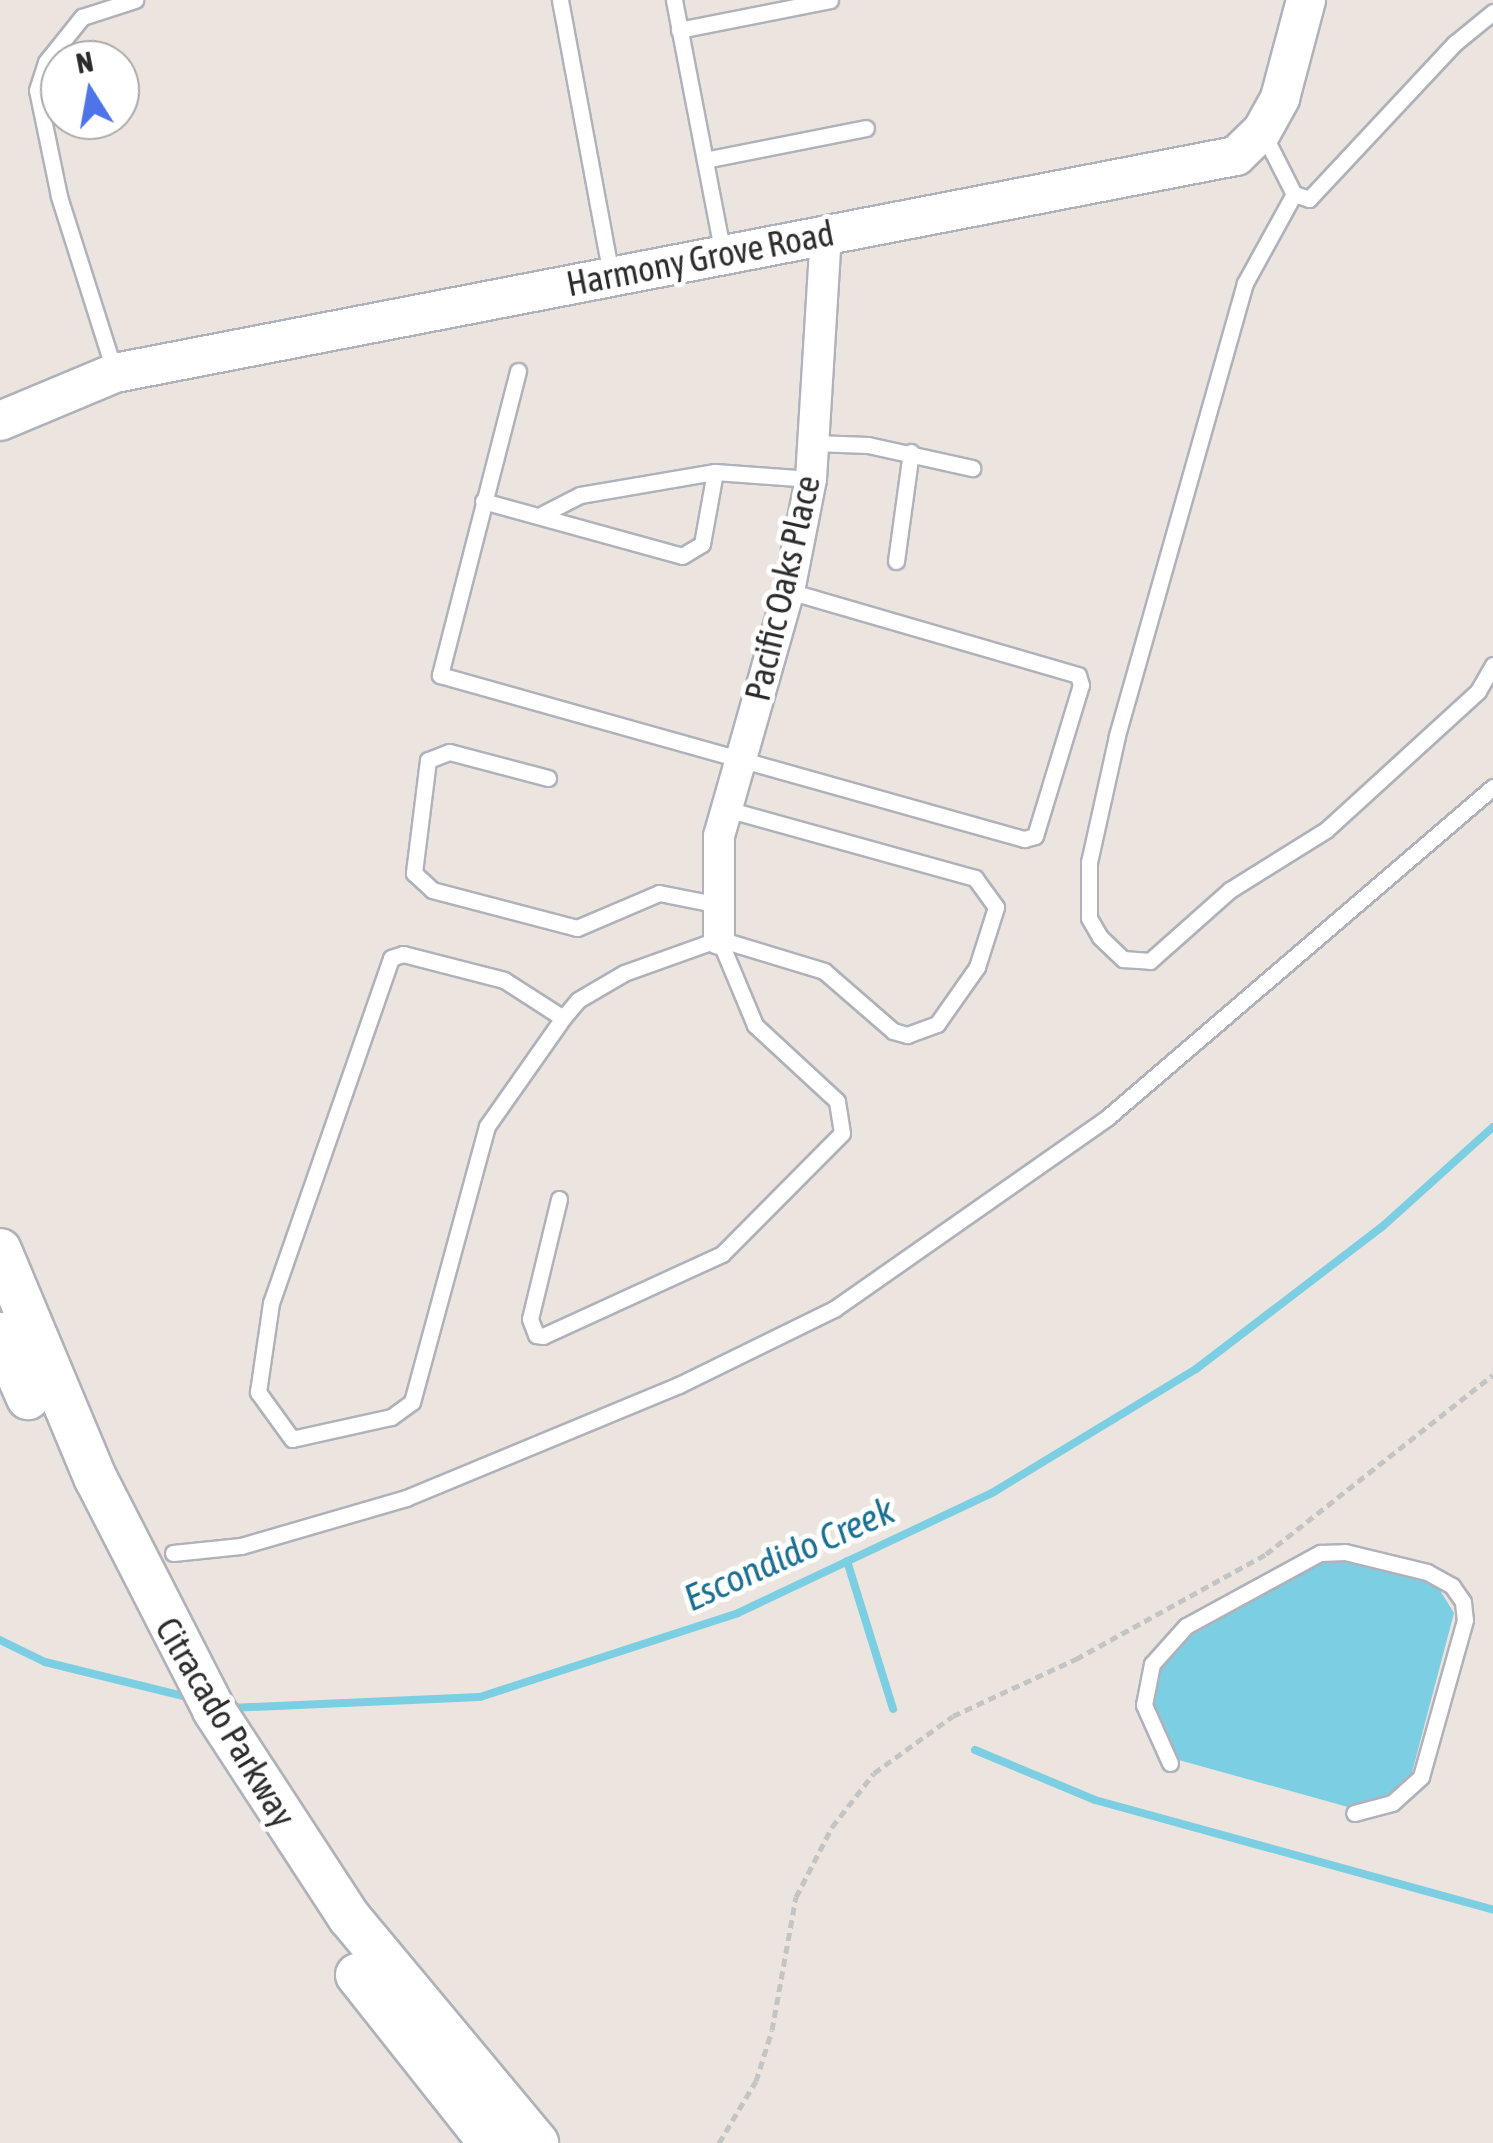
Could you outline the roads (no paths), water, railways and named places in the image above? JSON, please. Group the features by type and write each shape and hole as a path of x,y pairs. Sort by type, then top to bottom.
{"main road":[{"name":"Citracado Parkway","path":"0,1250 143,1610"},
{"name":"Citracado Parkway","path":"0,1334 143,1610 262,1788 334,1919 490,2143"},
{"name":"Citracado Parkway","path":"334,1919 537,2143"}],"street":[{"name":"Harmony Grove Road","path":"0,421 115,374 1236,156 1262,131 1280,98 1306,0"},
{"name":"Pacific Oaks Place","path":"718,939 719,836 789,591 811,479 826,234"}],"lane":[{"path":"115,374 59,196 37,90 46,62 82,17 135,0"},
{"path":"560,0 611,275"},
{"path":"674,0 723,254"},
{"path":"679,30 830,0"},
{"path":"1262,131 1294,194 1308,199 1455,43 1493,12"},
{"path":"705,160 866,128"},
{"path":"1294,194 1245,283 1117,736 1088,862 1090,918 1100,936 1123,959 1150,961 1230,890 1326,830 1478,692 1493,665"},
{"path":"518,371 440,675 1024,838 1042,825 1081,685 1072,668 789,591"},
{"path":"813,443 911,452 972,468"},
{"path":"896,562 911,452"},
{"path":"483,500 682,556 694,554 715,472"},
{"path":"539,516 580,495 715,472 811,479"},
{"path":"548,778 449,752 428,760 414,873 432,890 578,928 659,893 719,905"},
{"path":"174,1552 240,1546 406,1498 679,1385 834,1309 1108,1117 1493,788"},
{"path":"563,1018 504,980 404,954 382,967 271,1304 258,1392 292,1439 391,1417 412,1402 487,1126 578,1000 624,972 718,939 824,971 893,1031 907,1035 937,1024 957,996 986,947 996,907 975,878 726,808"},
{"path":"559,1199 530,1319 536,1334 543,1336 722,1254 842,1133 836,1101 755,1024 718,939"},
{"path":"1170,1762 1147,1719 1146,1692 1159,1652 1186,1626 1320,1554 1345,1552 1427,1572 1452,1586 1463,1602 1465,1620 1421,1777 1392,1803 1354,1813"}],"water":[{"path":"1333,1555 1419,1577 1438,1587 1454,1613 1410,1780 1401,1792 1348,1807 1175,1759 1149,1709 1157,1663 1173,1644"}],"waterway":[{"name":"Escondido Creek","path":"229,1708 480,1697 738,1613 992,1493 1196,1369 1383,1226 1493,1127"},
{"path":"847,1561 893,1709"},
{"name":"Escondido Creek","path":"0,1640 45,1662 192,1698"},
{"path":"975,1750 1095,1800 1493,1910"}]}
